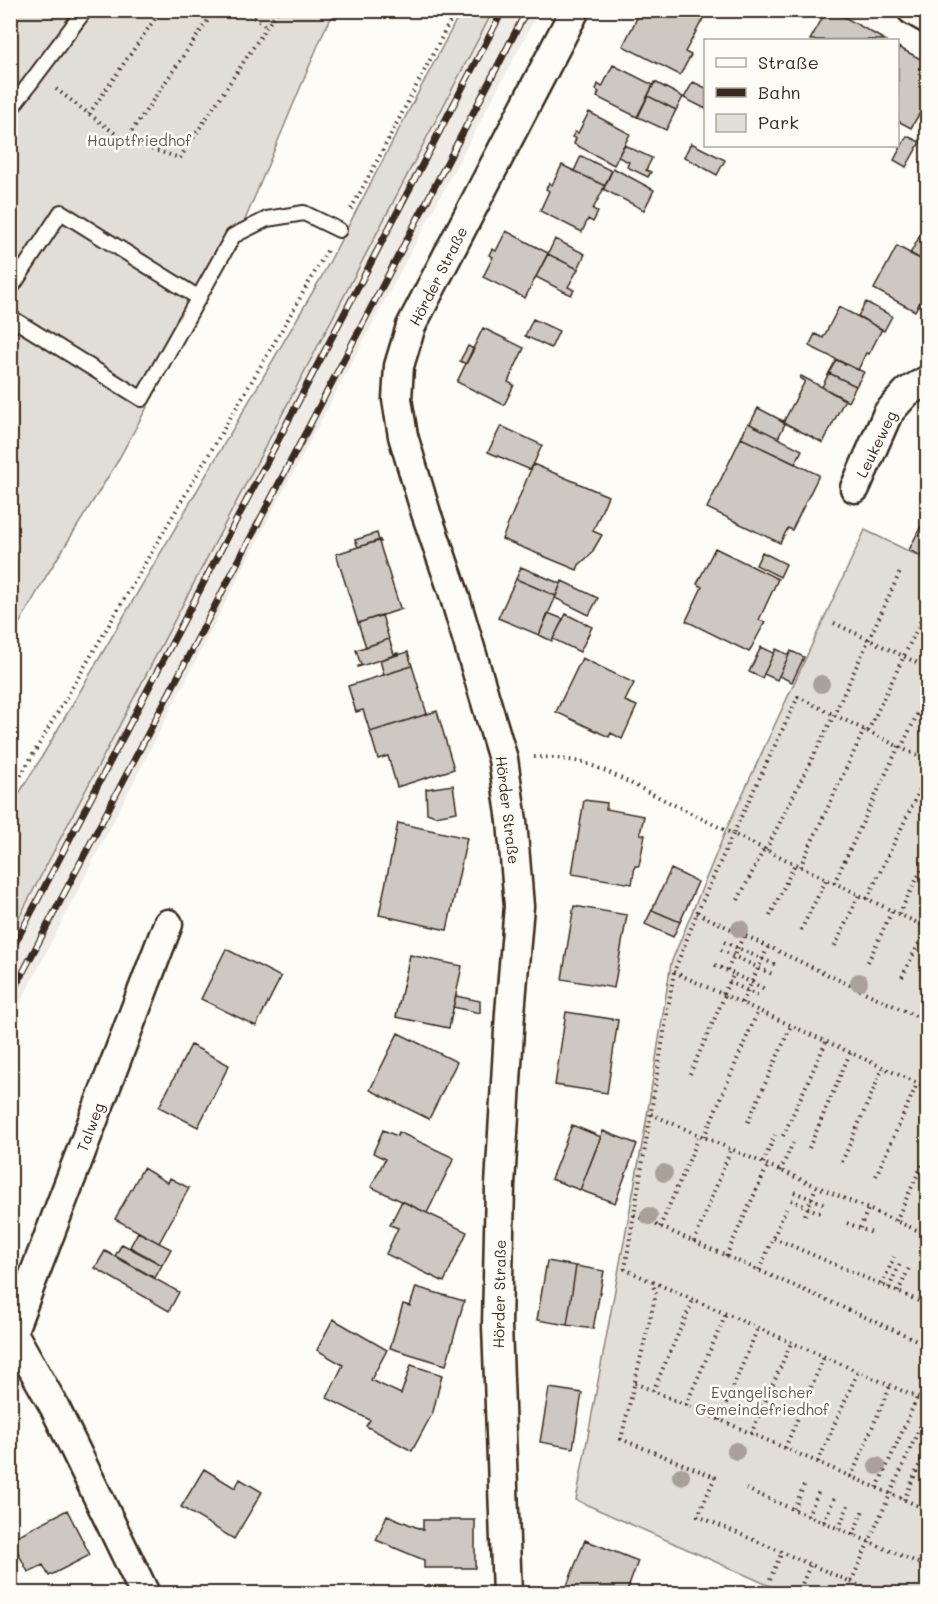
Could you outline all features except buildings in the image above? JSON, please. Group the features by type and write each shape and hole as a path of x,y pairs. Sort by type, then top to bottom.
{"street":[{"name":"Hörder Straße","path":"507,1593 497,1326 500,1185 519,906 512,821 503,759 453,591 403,436 397,399 399,366 411,326 575,10"},
{"path":"912,10 927,19"},
{"name":"Leukeweg","path":"855,488 888,413 907,392 927,380"},
{"name":"Talweg","path":"145,1593 54,1406 12,1329 168,924"}],"lane":[{"path":"10,110 84,10"},
{"path":"10,290 62,212 199,298"},
{"path":"10,317 142,399 233,236 267,219 304,213 339,230"}],"path":[{"path":"89,114 161,10"},
{"path":"124,141 215,10"},
{"path":"244,10 267,27"},
{"path":"37,74 124,141 180,158 278,10"},
{"path":"10,790 21,775 339,230 456,10"},
{"path":"738,900 834,715 900,572"},
{"path":"800,867 927,606"},
{"path":"834,623 927,668"},
{"path":"834,883 927,692"},
{"path":"927,760 798,697 697,913 674,972 625,1269 927,1402"},
{"path":"503,759 556,758 583,762 608,772 927,928 902,977"},
{"path":"867,899 927,773"},
{"path":"899,914 927,857"},
{"path":"770,916 795,864"},
{"path":"801,930 826,880"},
{"path":"835,946 859,895"},
{"path":"868,962 892,911"},
{"path":"697,913 927,1022"},
{"path":"727,970 744,935"},
{"path":"724,942 776,965"},
{"path":"742,1004 768,947"},
{"path":"721,950 772,974"},
{"path":"715,965 765,988"},
{"path":"674,972 927,1088"},
{"path":"690,1074 734,974"},
{"path":"729,982 761,997"},
{"path":"660,1227 758,1011"},
{"path":"748,1122 791,1026"},
{"path":"783,1136 826,1042"},
{"path":"809,1148 850,1053"},
{"path":"842,1162 883,1068"},
{"path":"876,1176 917,1084"},
{"path":"651,1114 927,1235"},
{"path":"763,1163 775,1135"},
{"path":"780,1170 793,1143"},
{"path":"694,1242 731,1149"},
{"path":"896,1221 927,1152"},
{"path":"726,1256 768,1165"},
{"path":"805,1215 816,1187"},
{"path":"794,1192 824,1204"},
{"path":"791,1200 820,1213"},
{"path":"759,1270 786,1209"},
{"path":"860,1228 868,1209"},
{"path":"634,1215 927,1345"},
{"path":"847,1223 872,1233"},
{"path":"774,1238 927,1305"},
{"path":"882,1285 894,1257"},
{"path":"889,1288 901,1261"},
{"path":"898,1292 909,1266"},
{"path":"652,1282 656,1294 621,1439 715,1477 698,1516 878,1593"},
{"path":"653,1391 693,1300"},
{"path":"686,1405 726,1314"},
{"path":"719,1420 758,1328"},
{"path":"751,1434 791,1342"},
{"path":"785,1448 824,1357"},
{"path":"818,1462 858,1371"},
{"path":"635,1383 927,1510"},
{"path":"851,1477 890,1386"},
{"path":"877,1488 917,1398"},
{"path":"851,1582 927,1408"},
{"path":"904,1500 927,1445"},
{"path":"794,1509 804,1485"},
{"path":"746,1489 927,1567"},
{"path":"808,1516 819,1491"},
{"path":"824,1522 834,1498"},
{"path":"839,1529 848,1505"},
{"path":"853,1535 863,1510"},
{"path":"770,1578 782,1552"},
{"path":"800,1589 810,1564"}],"shaded area":[{"path":"493,11 539,11 260,535 11,1021 11,934"}],"green space":[{"name":"Hauptfriedhof","path":"11,11 335,11 324,31 232,251 116,464 11,638"},
{"path":"461,11 493,11 11,933 11,806 322,276"},
{"name":"Evangelischer Gemeindefriedhof","path":"865,530 927,560 927,1593 786,1593 576,1500 645,1128 671,963 726,830"}],"railway":[{"path":"10,953 503,10"},
{"path":"10,997 527,10"}]}
